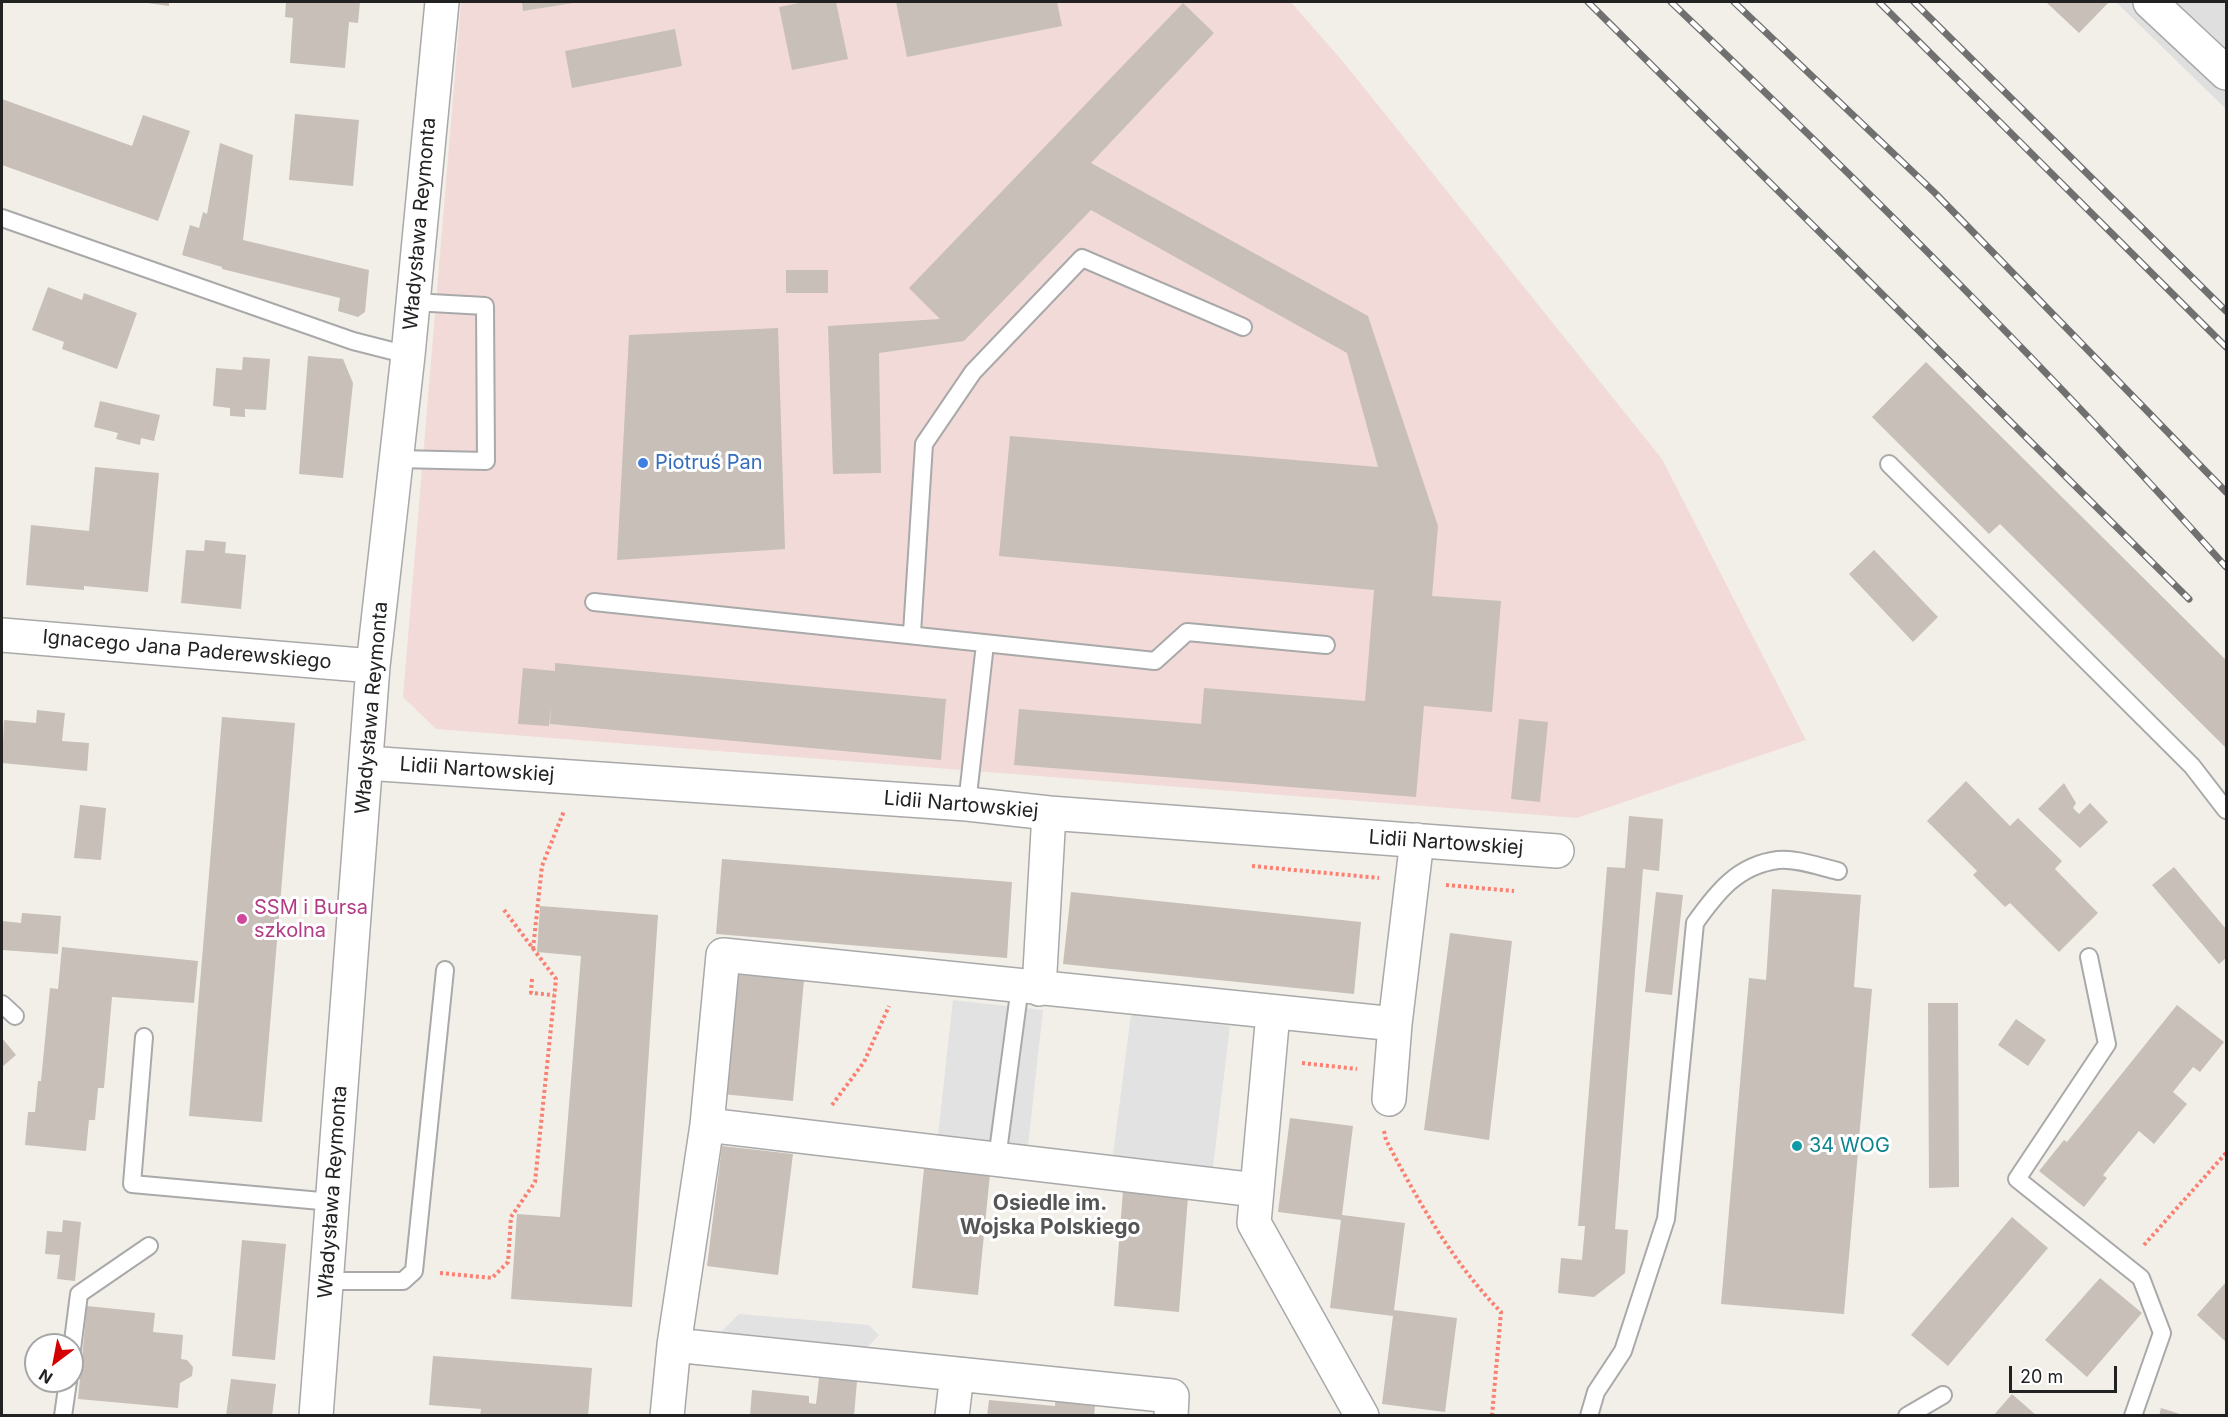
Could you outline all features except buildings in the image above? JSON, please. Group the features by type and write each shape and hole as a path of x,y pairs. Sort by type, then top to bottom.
{"street":[{"name":"Władysława Reymonta","path":"316,1416 373,666 408,355 441,2"},
{"path":"2150,2 2226,74"},
{"name":"Ignacego Jana Paderewskiego","path":"2,635 373,666"},
{"name":"Lidii Nartowskiej","path":"366,763 967,804 1049,813 1557,851"},
{"path":"1030,987 1049,813"},
{"path":"1389,1099 1395,1024 1417,840"},
{"path":"667,1416 674,1345 707,1125 723,955 1395,1024"},
{"path":"1273,1013 1254,1223 1362,1416"},
{"path":"707,1125 1256,1190"},
{"path":"674,1345 1172,1396 1171,1416"},
{"path":"952,1416 957,1374"}],"lane":[{"path":"2,218 353,340 408,355"},
{"path":"912,633 924,444 973,372 1082,258 1243,327"},
{"path":"396,459 486,461 485,306 413,302"},
{"path":"1889,464 2192,766 2226,810"},
{"path":"594,602 912,633 985,644 1155,661 1187,632 1326,645"},
{"path":"967,804 985,644"},
{"path":"1589,1416 1596,1392 1623,1351 1666,1219 1695,923 1720,889 1746,870 1780,860 1838,871"},
{"path":"2089,957 2108,1044 2017,1179 2141,1278 2162,1333 2133,1416"},
{"path":"326,1281 403,1281 414,1271 445,970"},
{"path":"997,1159 1030,987"},
{"path":"2,1004 15,1016"},
{"path":"144,1037 132,1184 332,1202"},
{"path":"74,1333 79,1294 149,1246"},
{"path":"63,1416 66,1393"},
{"path":"1906,1416 1943,1395"}],"path":[{"path":"533,950 542,866 565,809"},
{"path":"414,1271 492,1278 508,1262 511,1216 535,1182 556,979 504,910"},
{"path":"804,1136 864,1062 901,974"},
{"path":"532,979 531,993 554,995"},
{"path":"1299,1063 1358,1070"},
{"path":"540,1065 547,1066"},
{"path":"1389,1099 1384,1106 1386,1140 1421,1205 1483,1293 1503,1316 1492,1416"},
{"path":"532,1149 538,1150"},
{"path":"2126,1266 2226,1153"},
{"path":"503,1230 509,1231"}],"shaded area":[{"path":"461,2 1291,2 1345,64 1662,459 1806,740 1577,818 436,729 403,697"},
{"path":"2116,2 2226,2 2226,109"},
{"path":"953,1000 1043,1010 1028,1146 938,1136"},
{"path":"1131,1014 1230,1026 1213,1167 1113,1155"},
{"path":"739,1314 869,1325 879,1335 861,1354 713,1340"}],"railway":[{"path":"1588,2 2189,599"},
{"path":"1671,2 1814,139 1954,279 2092,421 2226,567"},
{"path":"1734,2 1935,193 2226,492"},
{"path":"1879,2 2226,347"},
{"path":"1914,2 2226,311"}],"place":[{"name":"Piotruś Pan","path":"643,463"},
{"name":"SSM i Bursa szkolna","path":"242,919"},
{"name":"34 WOG","path":"1797,1146"}],"district":[{"name":"Osiedle im. Wojska Polskiego","path":"1050,1216"}]}
